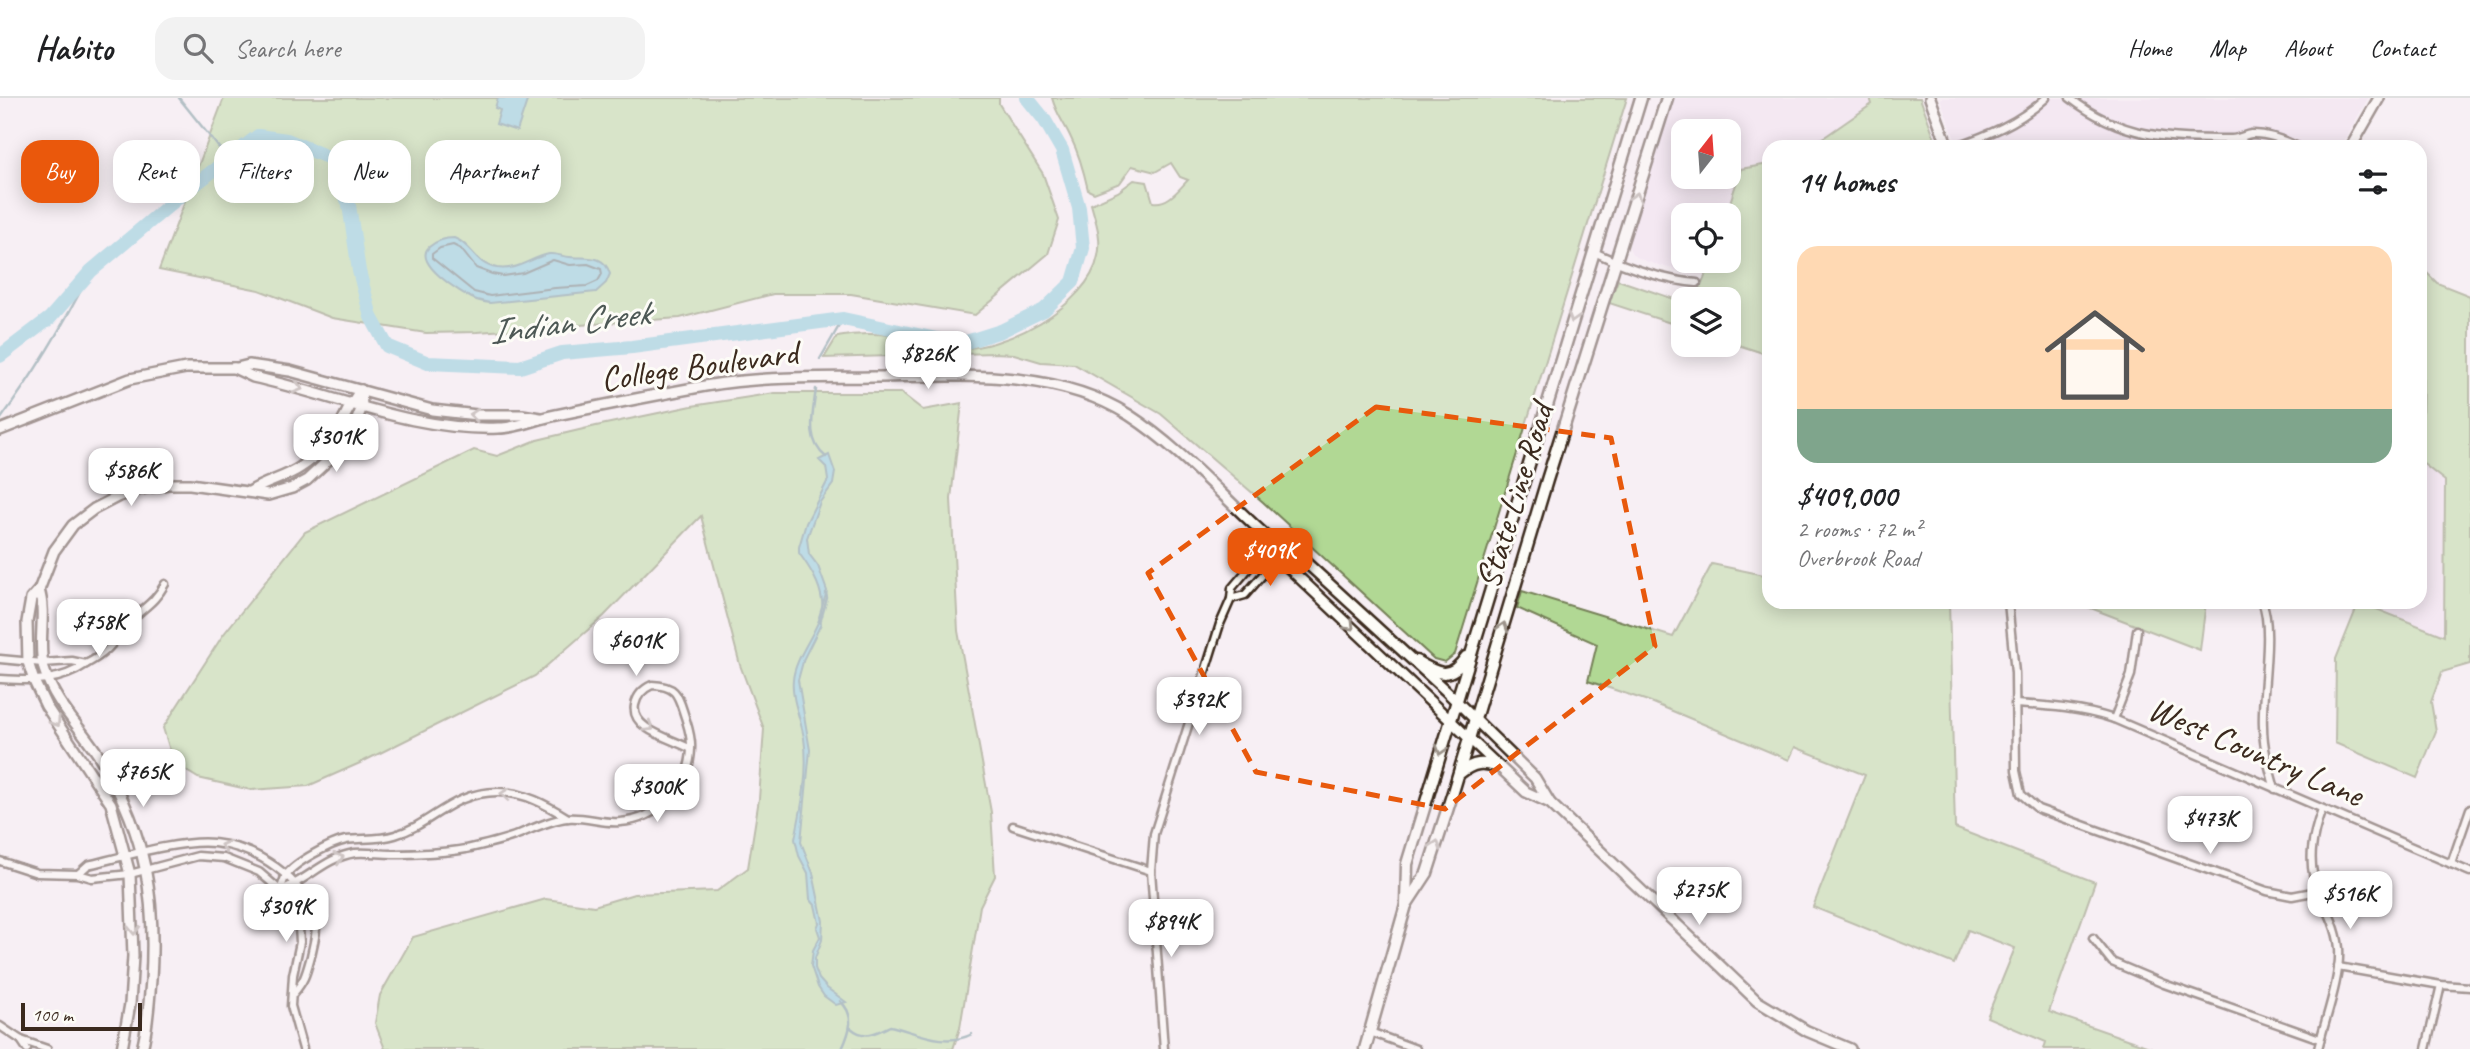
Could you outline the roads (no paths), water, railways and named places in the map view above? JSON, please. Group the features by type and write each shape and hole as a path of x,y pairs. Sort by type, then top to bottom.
{"main road":[{"name":"State Line Road","path":"1365,1049 1406,905 1407,864 1641,98"},
{"name":"State Line Road","path":"1406,905 1427,873 1667,98"},
{"path":"1930,98 1945,140"},
{"path":"2355,140 2379,98"},
{"name":"College Boulevard","path":"0,430 118,383 159,372 249,365 272,368 406,404 444,411 542,418"},
{"name":"College Boulevard","path":"234,368 253,377 362,407 427,424 460,428 522,426 542,418 706,386 768,377 948,376 1041,383 1094,397 1128,414 1173,447 1272,541 1278,557 1469,739 1526,792 1550,803"},
{"path":"251,491 303,466 331,439 350,403 361,390"},
{"path":"122,1049 130,1004 133,956 130,874 111,804 46,706 34,681 29,662 27,622 31,599 39,590 54,551 74,525 94,509 117,497 168,484 251,491 268,495 307,480 340,450 351,434 362,407 361,390"},
{"name":"College Boulevard","path":"1272,541 1288,546 1416,661 1535,778 1550,803"},
{"path":"39,590 43,602 43,663 60,702 104,763 129,814 143,853 150,887 153,933 149,1006 142,1049"},
{"path":"1416,661 1436,672 1449,673 1458,668 1472,648"},
{"path":"1459,773 1475,763 1483,762 1499,767"},
{"path":"1550,803 1758,1001 1807,1031 1850,1049"}],"street":[{"path":"1972,140 2004,128 2046,98"},
{"path":"2070,98 2104,119 2155,136 2174,139 2240,139 2250,134 2281,140"},
{"path":"1594,252 1616,262 1697,284"},
{"path":"1164,1049 1151,871 1154,834 1220,624 1231,599 1232,588 1272,541"},
{"path":"1231,599 1245,595 1288,546"},
{"path":"0,679 50,680 74,673 107,652 129,623 156,599 165,584"},
{"path":"2009,609 2014,663 2016,771 2021,794 2038,809 2267,891 2292,896 2318,891"},
{"path":"2264,609 2263,726 2275,789"},
{"path":"2114,719 2131,675 2137,630"},
{"path":"0,659 43,663 72,661 86,664"},
{"path":"280,890 297,884 320,865 356,853 433,853 465,849 515,836 537,825 568,818 620,822 646,815 669,799 679,788 691,748 678,694 670,687 652,685 639,694 634,709 636,717 641,724 691,748"},
{"name":"West Country Lane","path":"2015,705 2063,706 2114,719 2470,872"},
{"path":"280,890 287,874 323,849 344,840 395,835 418,825 461,799 497,792 522,796 548,806 568,818"},
{"path":"2318,1049 2338,967 2339,950 2336,932 2318,891 2312,869 2311,850 2322,808"},
{"path":"2451,864 2470,809"},
{"path":"1013,826 1151,871"},
{"path":"377,854 378,838"},
{"path":"78,874 88,865 194,842 216,843 258,856 287,874 297,884 316,921 316,936 304,982 293,994"},
{"path":"0,861 37,873 78,874 92,878 130,874 198,856 224,859 258,872 280,890 292,906 299,927 300,942 293,975 293,1017 303,1049"},
{"path":"2092,937 2112,962 2164,984 2320,1039"},
{"path":"2338,967 2441,985 2470,986"},
{"path":"2426,1049 2441,985"},
{"path":"0,1026 21,1040 47,1049"},
{"path":"1370,1032 1416,1049"},
{"path":"21,1040 27,1049"}],"water":[{"path":"498,98 528,98 517,131 496,124 500,110 495,108"},
{"path":"454,238 466,245 483,263 497,268 511,268 552,254 599,260 610,274 606,283 596,292 490,303 474,299 450,284 432,269 427,261 429,247 441,240"},
{"path":"829,455 835,472 833,484 820,502 807,538 809,554 818,566 827,591 822,608 819,588 799,553 799,547 806,523 828,480 826,467 819,460"},
{"path":"819,618 821,624 804,658 798,680 810,750 801,842 813,873 823,921 822,940 815,958 815,968 819,979 827,988 846,1002 836,1005 824,996 818,987 811,966 813,950 820,937 817,928 819,923 815,905 810,899 808,873 799,856 795,839 806,763 793,680 799,660"}],"waterway":[{"path":"179,98 214,142"},
{"name":"Indian Creek","path":"0,356 50,318 91,271 179,197 258,136 287,140 332,159 349,205 359,271 371,317 387,346 428,363 520,367 562,353 632,347 843,319 960,344 1001,331 1044,310 1073,282 1083,248 1079,208 1062,150 1044,119 1027,98"},
{"path":"0,420 48,348 91,271"},
{"path":"820,359 843,319"},
{"path":"816,389 812,417 813,435 819,450 826,457"},
{"path":"820,623 826,593"},
{"path":"840,1001 850,1018 842,1049"},
{"path":"851,1028 866,1034 890,1026 952,1040 972,1034"}]}
